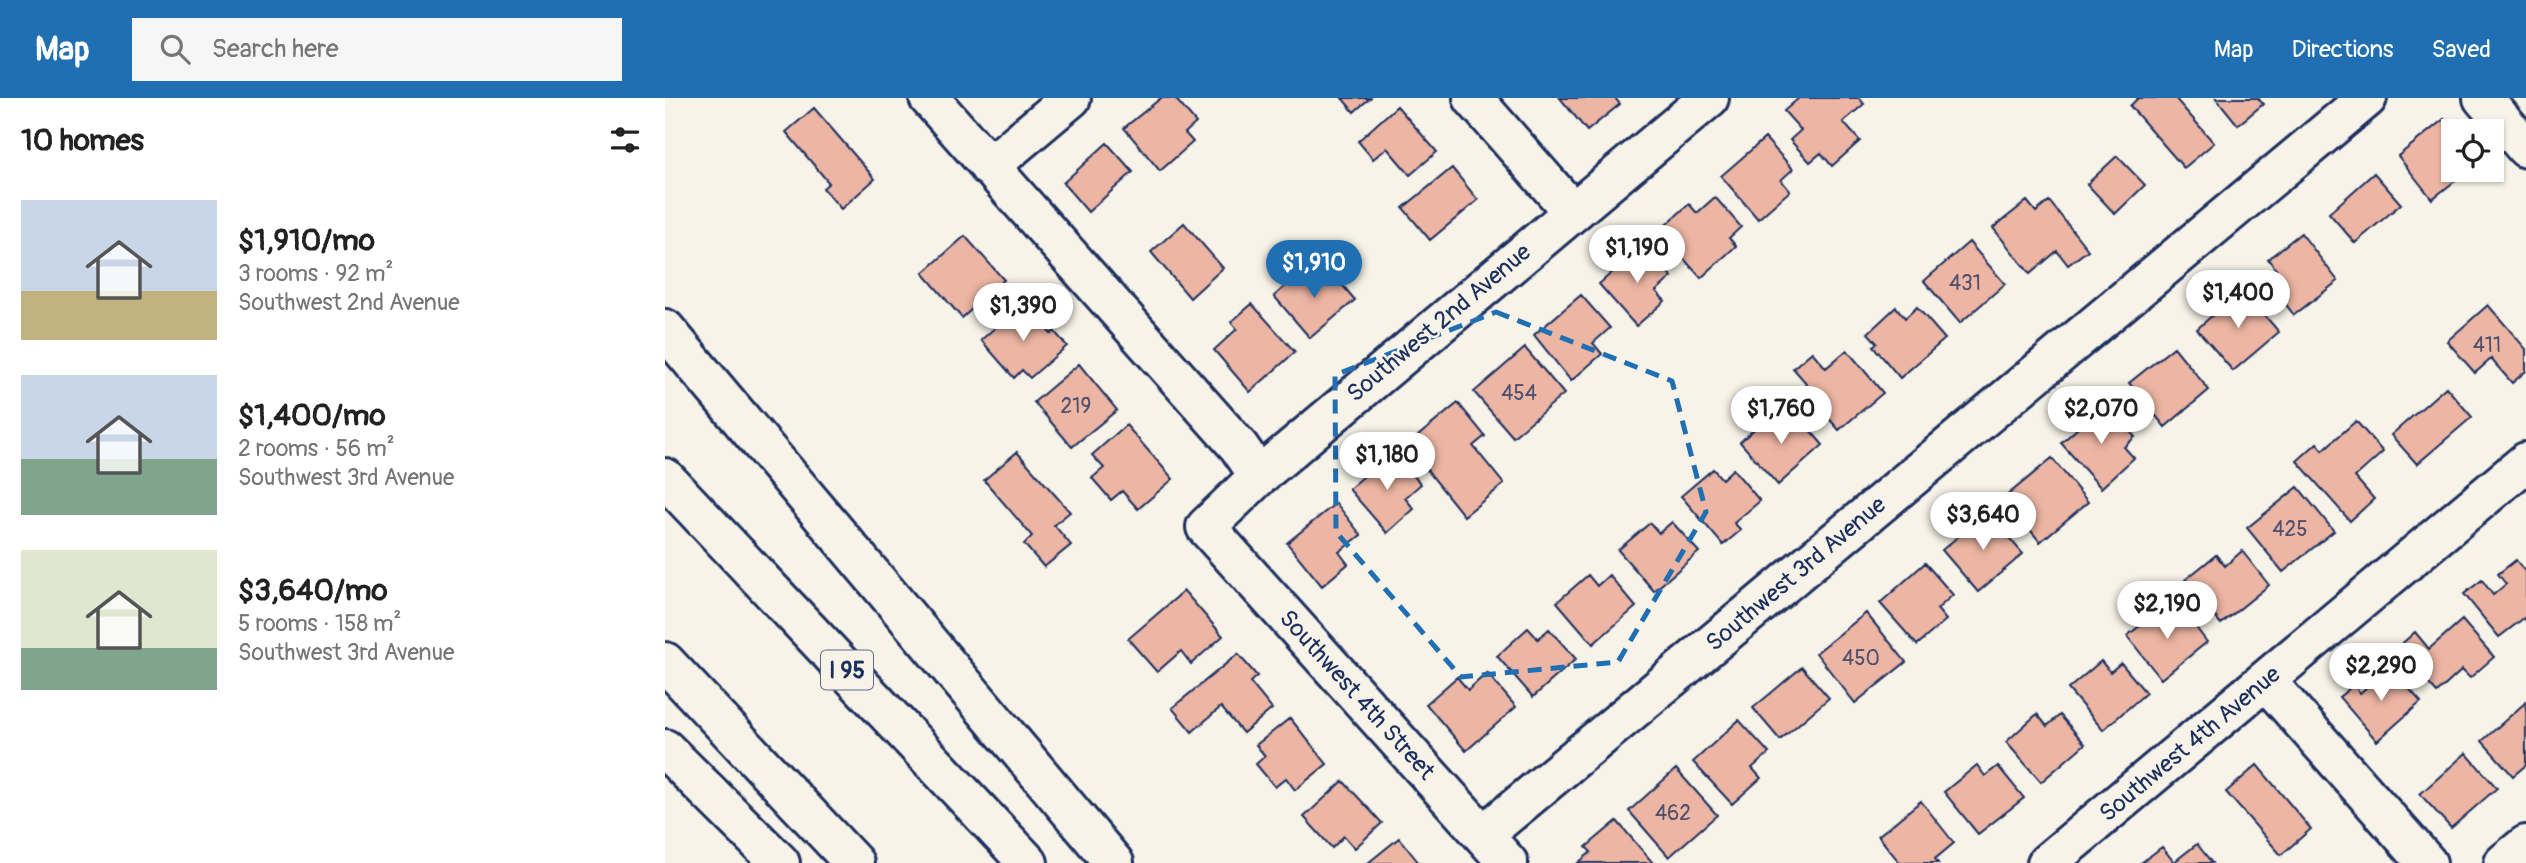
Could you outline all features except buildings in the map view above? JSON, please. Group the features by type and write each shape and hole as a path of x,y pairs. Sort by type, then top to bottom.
{"main road":[{"path":"929,98 1239,447 1259,476"},
{"path":"989,167 1071,98"},
{"path":"1473,98 1571,212"},
{"name":"Southwest 2nd Avenue","path":"1206,527 1259,476 1709,98"},
{"name":"Southwest 3rd Avenue","path":"1495,849 2367,98"},
{"path":"2483,98 2526,148"},
{"path":"665,329 1114,863"},
{"name":"Southwest 4th Avenue","path":"2047,863 2526,462"},
{"name":"I 95","path":"665,478 1028,863"},
{"name":"Southwest 4th Street","path":"1206,527 1495,849"},
{"path":"665,662 854,863"},
{"path":"2266,681 2427,863"},
{"path":"665,749 780,863"},
{"path":"2504,863 2526,845"}],"highlighted area":[{"path":"1496,312 1672,381 1706,512 1618,662 1461,677 1336,532 1335,375"}]}
